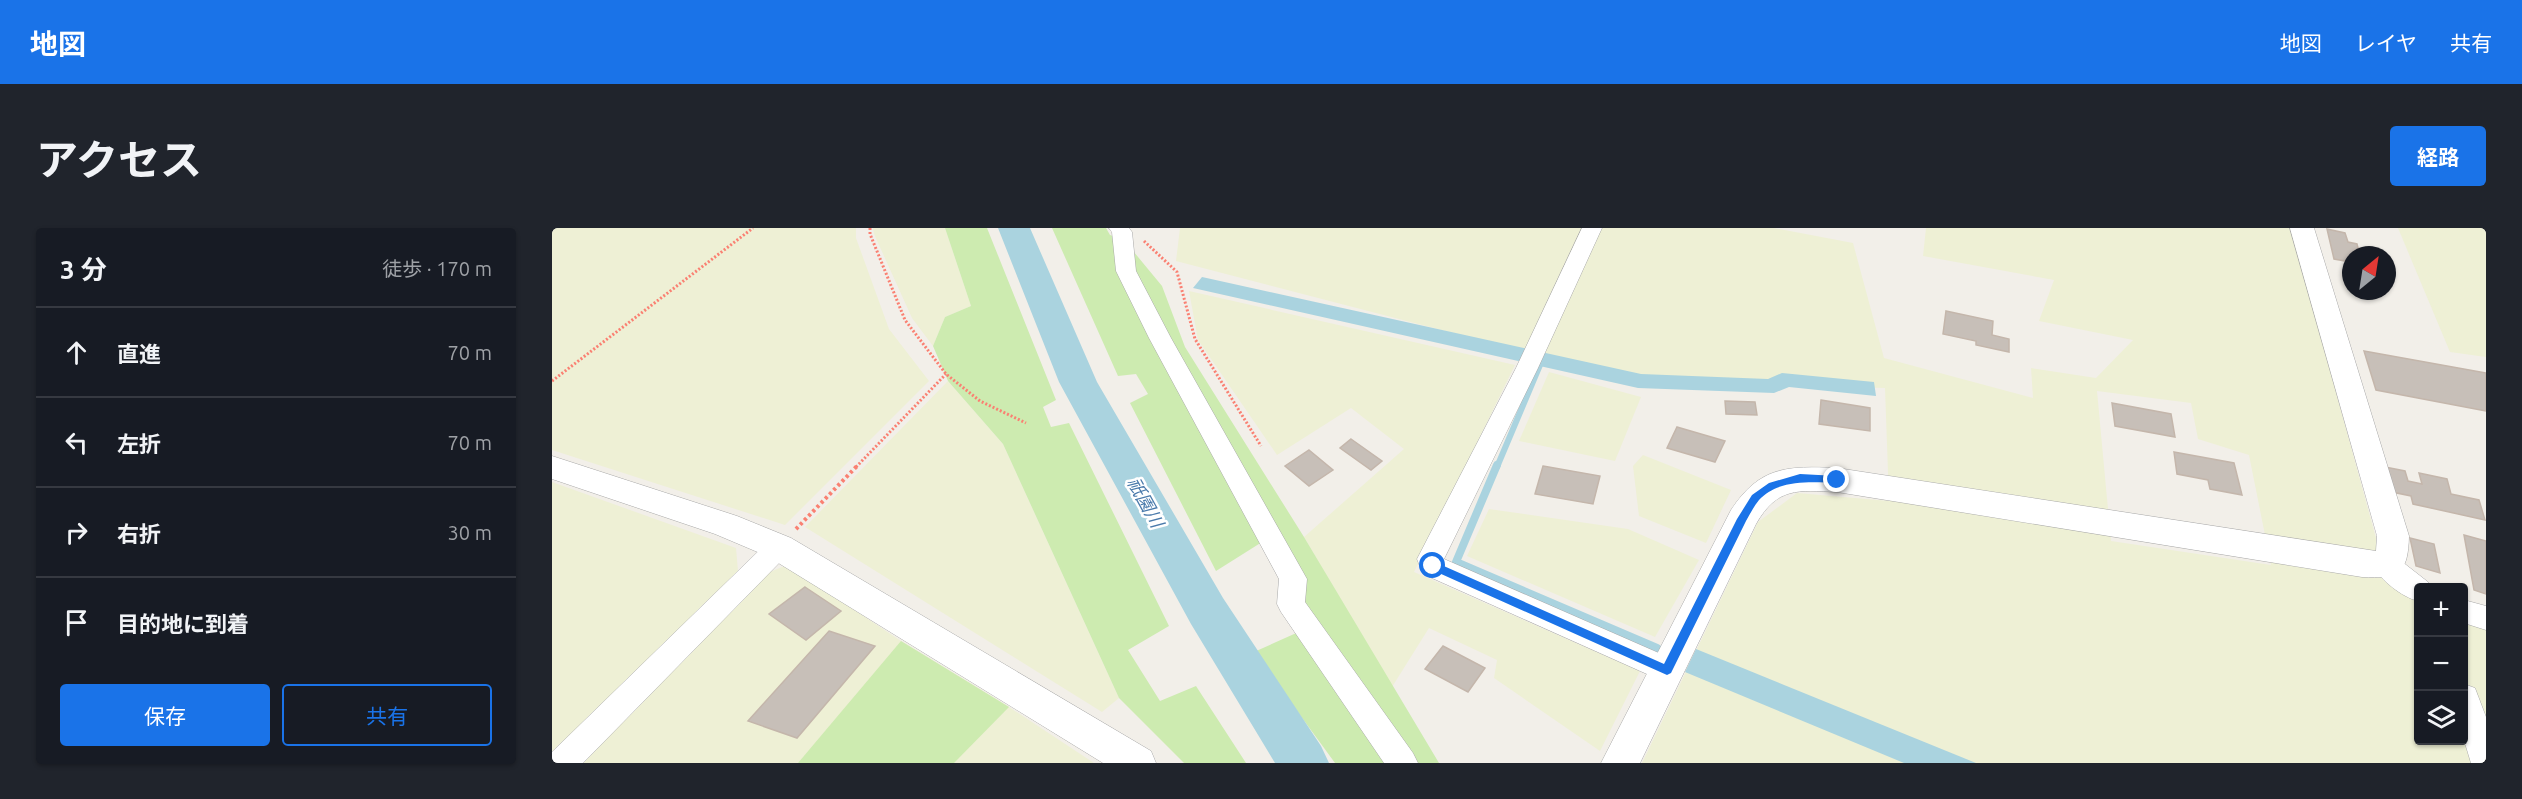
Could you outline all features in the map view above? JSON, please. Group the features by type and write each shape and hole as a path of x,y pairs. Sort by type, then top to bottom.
{"street":[{"path":"1592,228 1532,356 1430,559 1433,566 1667,670"},
{"path":"2302,228 2393,536 2392,558 2386,565"},
{"path":"1121,230 1126,271 1160,338 1293,579 1291,604 1402,763"},
{"path":"552,467 726,525 779,547 1137,763"},
{"path":"1620,763 1755,497 1772,486 1800,478 1837,480 2362,564 2386,565 2414,587"},
{"path":"562,763 779,547"},
{"path":"2468,613 2486,618"},
{"path":"2468,711 2486,761"}],"path":[{"path":"552,381 753,228"},
{"path":"870,228 870,234 905,320 946,374 980,401 1026,423"},
{"path":"1121,230 1137,235 1177,272 1194,339 1261,446"},
{"path":"779,547 946,374"}],"green space":[{"path":"552,228 856,228 856,238 889,329 929,381 785,525 552,450"},
{"path":"873,228 945,228 971,306 945,317 933,346 912,318"},
{"path":"945,228 987,228 1056,400 1043,407 1051,427 1069,423 1169,626 1128,650 1160,701 1196,686 1246,763 1184,763 1119,698 1003,444 948,381 933,346 945,317 971,306"},
{"path":"1052,228 1106,228 1110,235 1124,240 1162,286 1185,347 1304,537 1439,763 1335,763 1254,652 1312,626 1278,532 1216,571 1130,403 1148,394 1136,374 1118,376"},
{"path":"1180,228 1774,228 1853,243 1884,358 2033,398 2031,368 2096,378 2133,340 2039,321 2054,280 1923,256 1926,228 2291,228 2388,582 2414,598 2414,745 2468,745 2468,624 2486,627 2486,763 1642,763 1758,522 1797,493 1889,501 1885,388 1641,382 1176,261","holes":["2097,391 2191,403 2198,439 2249,455 2271,565 2111,541"]},
{"path":"2398,228 2486,228 2486,357 2450,352"},
{"path":"1189,291 1515,365 1414,572 1640,671 1600,751 1494,678 1497,660 1429,628 1392,687 1304,537 1404,449 1351,408 1277,455 1198,340"},
{"path":"1549,372 1641,397 1615,461 1519,441"},
{"path":"948,381 1003,444 1119,698 1102,712 805,527"},
{"path":"1643,455 1731,490 1706,543 1639,516 1633,466"},
{"path":"552,482 736,548 738,571 552,753"},
{"path":"1489,509 1628,529 1699,560 1655,637 1467,556"},
{"path":"787,565 901,641 1009,707 1094,763 578,763 760,576"},
{"path":"901,641 1009,707 954,763 798,763"}],"water":[{"path":"1202,277 1641,374 1768,379 1782,373 1874,382 1876,396 1789,387 1774,393 1638,388 1193,288"},
{"path":"1696,649 1976,763 1904,763 1685,672"}],"building":[{"path":"2327,229 2345,233 2348,242 2358,246 2342,246 2342,260 2334,259"},
{"path":"1946,311 1993,321 1992,335 2009,339 2009,352 1976,345 1976,341 1943,334"},
{"path":"2364,351 2486,373 2486,411 2376,390"},
{"path":"1821,400 1870,408 1870,431 1819,424"},
{"path":"1725,401 1755,402 1757,415 1726,414"},
{"path":"2112,403 2171,414 2175,437 2115,426"},
{"path":"1677,427 1725,441 1715,462 1667,448"},
{"path":"1351,439 1382,461 1371,470 1340,448"},
{"path":"1309,450 1333,470 1309,486 1285,466"},
{"path":"2174,452 2234,463 2242,495 2210,489 2208,480 2177,474"},
{"path":"1543,466 1600,476 1593,504 1535,494"},
{"path":"2385,467 2405,471 2408,481 2422,484 2419,473 2447,479 2451,494 2479,500 2485,520 2413,504 2411,496 2392,492"},
{"path":"2464,535 2486,541 2486,594 2474,590"},
{"path":"2410,538 2434,544 2440,573 2416,566"},
{"path":"805,587 841,611 806,640 769,614"},
{"path":"829,631 875,646 797,738 748,721"},
{"path":"1443,646 1485,668 1468,692 1425,669"}],"waterway":[{"name":"祇園川","path":"1014,228 1078,382 1207,611 1303,763"},
{"path":"1497,467 1540,365"},
{"path":"1497,465 1456,562 1657,648"}],"route":[{"path":"1433,566 1667,670 1755,497 1772,486 1800,478 1837,480"}]}
